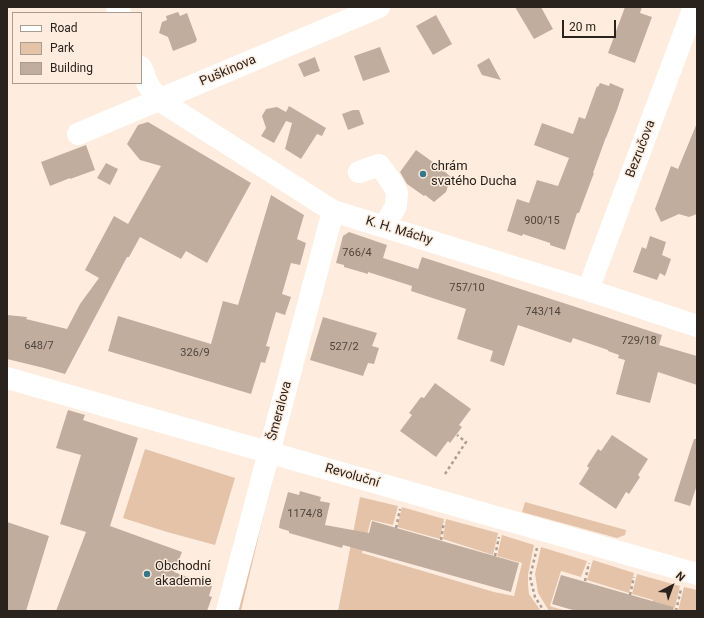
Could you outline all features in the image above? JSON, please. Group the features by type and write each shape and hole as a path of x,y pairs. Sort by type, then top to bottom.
{"street":[{"name":"Puškinova","path":"78,134 379,7"},
{"name":"Bezručova","path":"588,290 694,7"},
{"name":"K. H. Máchy","path":"142,70 148,85 159,100 333,211 588,290 697,326"},
{"path":"359,172 379,165 397,192 396,206 384,227"},
{"name":"Šmeralova","path":"227,611 333,211"},
{"name":"Revoluční","path":"7,378 269,452 690,579"}],"path":[{"path":"445,474 466,442 457,435"},
{"path":"396,528 401,505"},
{"path":"441,540 445,517"},
{"path":"495,556 500,533"},
{"path":"538,543 530,577 535,597 544,611"},
{"path":"585,581 590,558"},
{"path":"630,595 636,571"},
{"path":"676,611 690,579"}],"green space":[{"path":"145,449 235,478 215,545 123,518"},
{"path":"269,475 274,476 241,611 236,611"},
{"path":"360,497 398,506 393,525 371,520 362,553 494,592 514,596 522,563 497,556 502,535 534,545 528,575 529,594 541,611 338,611"},
{"path":"525,502 626,530 625,535 617,538 522,512"},
{"path":"402,507 444,519 440,539 397,527"},
{"path":"446,519 498,533 493,555 443,539"},
{"path":"541,547 587,561 581,577 561,571 550,606 566,611 549,611 538,593 535,574"},
{"path":"593,560 634,573 629,593 587,580"},
{"path":"637,574 680,586 674,611 651,610 653,600 632,594"},
{"path":"684,587 697,590 697,611 678,611"}],"building":[{"path":"515,7 541,7 553,29 534,39"},
{"path":"625,7 642,7 640,13 652,17 635,63 608,53"},
{"path":"178,12 180,16 187,13 197,40 196,42 173,51 168,37 159,33 162,22 167,20 166,16"},
{"path":"436,15 452,44 433,55 416,26"},
{"path":"380,47 390,72 363,81 354,56"},
{"path":"315,57 320,71 304,77 298,64"},
{"path":"489,58 501,80 482,75 477,65"},
{"path":"600,83 609,86 610,83 624,89 579,213 577,213 565,250 550,245 550,243 523,234 522,236 507,231 517,199 529,203 537,180 558,186 569,158 534,145 542,123 573,134 579,117 585,119 597,86 598,87"},
{"path":"289,106 326,128 322,136 317,134 301,159 285,149 292,123 286,121 274,143 261,136 266,128 262,116 266,109 277,107 286,112"},
{"path":"353,110 359,110 364,124 348,130 342,114"},
{"path":"148,122 251,183 207,263 186,251 181,259 140,237 129,257 127,257 65,374 7,359 7,315 27,317 26,319 67,329 80,304 99,278 85,270 114,216 128,224 161,166 140,160 127,144 138,125"},
{"path":"697,123 697,214 689,217 679,214 661,222 655,209 671,166 678,169"},
{"path":"86,145 95,170 50,186 41,162"},
{"name":"chrám svatého Ducha","path":"416,150 444,170 451,177 446,192 434,202 407,184 400,172"},
{"path":"106,163 118,169 110,185 97,178"},
{"path":"271,195 304,215 297,239 306,243 300,265 291,263 282,294 291,297 285,315 276,312 266,346 270,347 265,363 261,362 251,394 108,351 118,316 211,344 223,301 238,305"},
{"path":"349,232 387,245 383,258 418,269 422,257 662,335 659,345 697,356 697,385 658,372 650,403 616,394 625,360 618,358 619,355 573,338 571,343 518,325 504,366 490,361 493,351 457,339 466,309 411,291 412,286 368,272 368,274 344,267 344,265 336,263 343,236"},
{"path":"650,236 666,242 662,255 671,259 665,276 660,273 657,280 633,272 642,247 646,249"},
{"path":"323,317 377,333 372,346 379,348 374,364 368,363 363,376 310,360"},
{"path":"435,383 471,409 459,425 462,427 450,443 448,441 436,457 400,431 412,415 409,413 421,397 424,398"},
{"path":"68,410 85,415 83,420 138,438 110,526 182,552 174,572 212,586 209,596 212,597 207,611 56,611 86,532 60,524 81,455 56,448"},
{"path":"612,435 648,459 638,475 640,477 629,494 626,492 616,509 579,484 589,468 587,466 598,449 601,451"},
{"path":"694,439 697,439 697,485 690,506 674,501"},
{"path":"300,491 321,497 320,501 330,503 325,525 369,533 372,521 519,563 511,592 343,545 342,548 289,533 289,531 279,528 280,521 288,492 299,495"},
{"path":"7,522 49,536 26,611 7,611"},
{"path":"561,575 673,607 673,611 576,611 552,604"}],"place":[{"name":"chrám svatého Ducha","path":"423,174"},
{"name":"Obchodní akademie","path":"147,574"}]}
